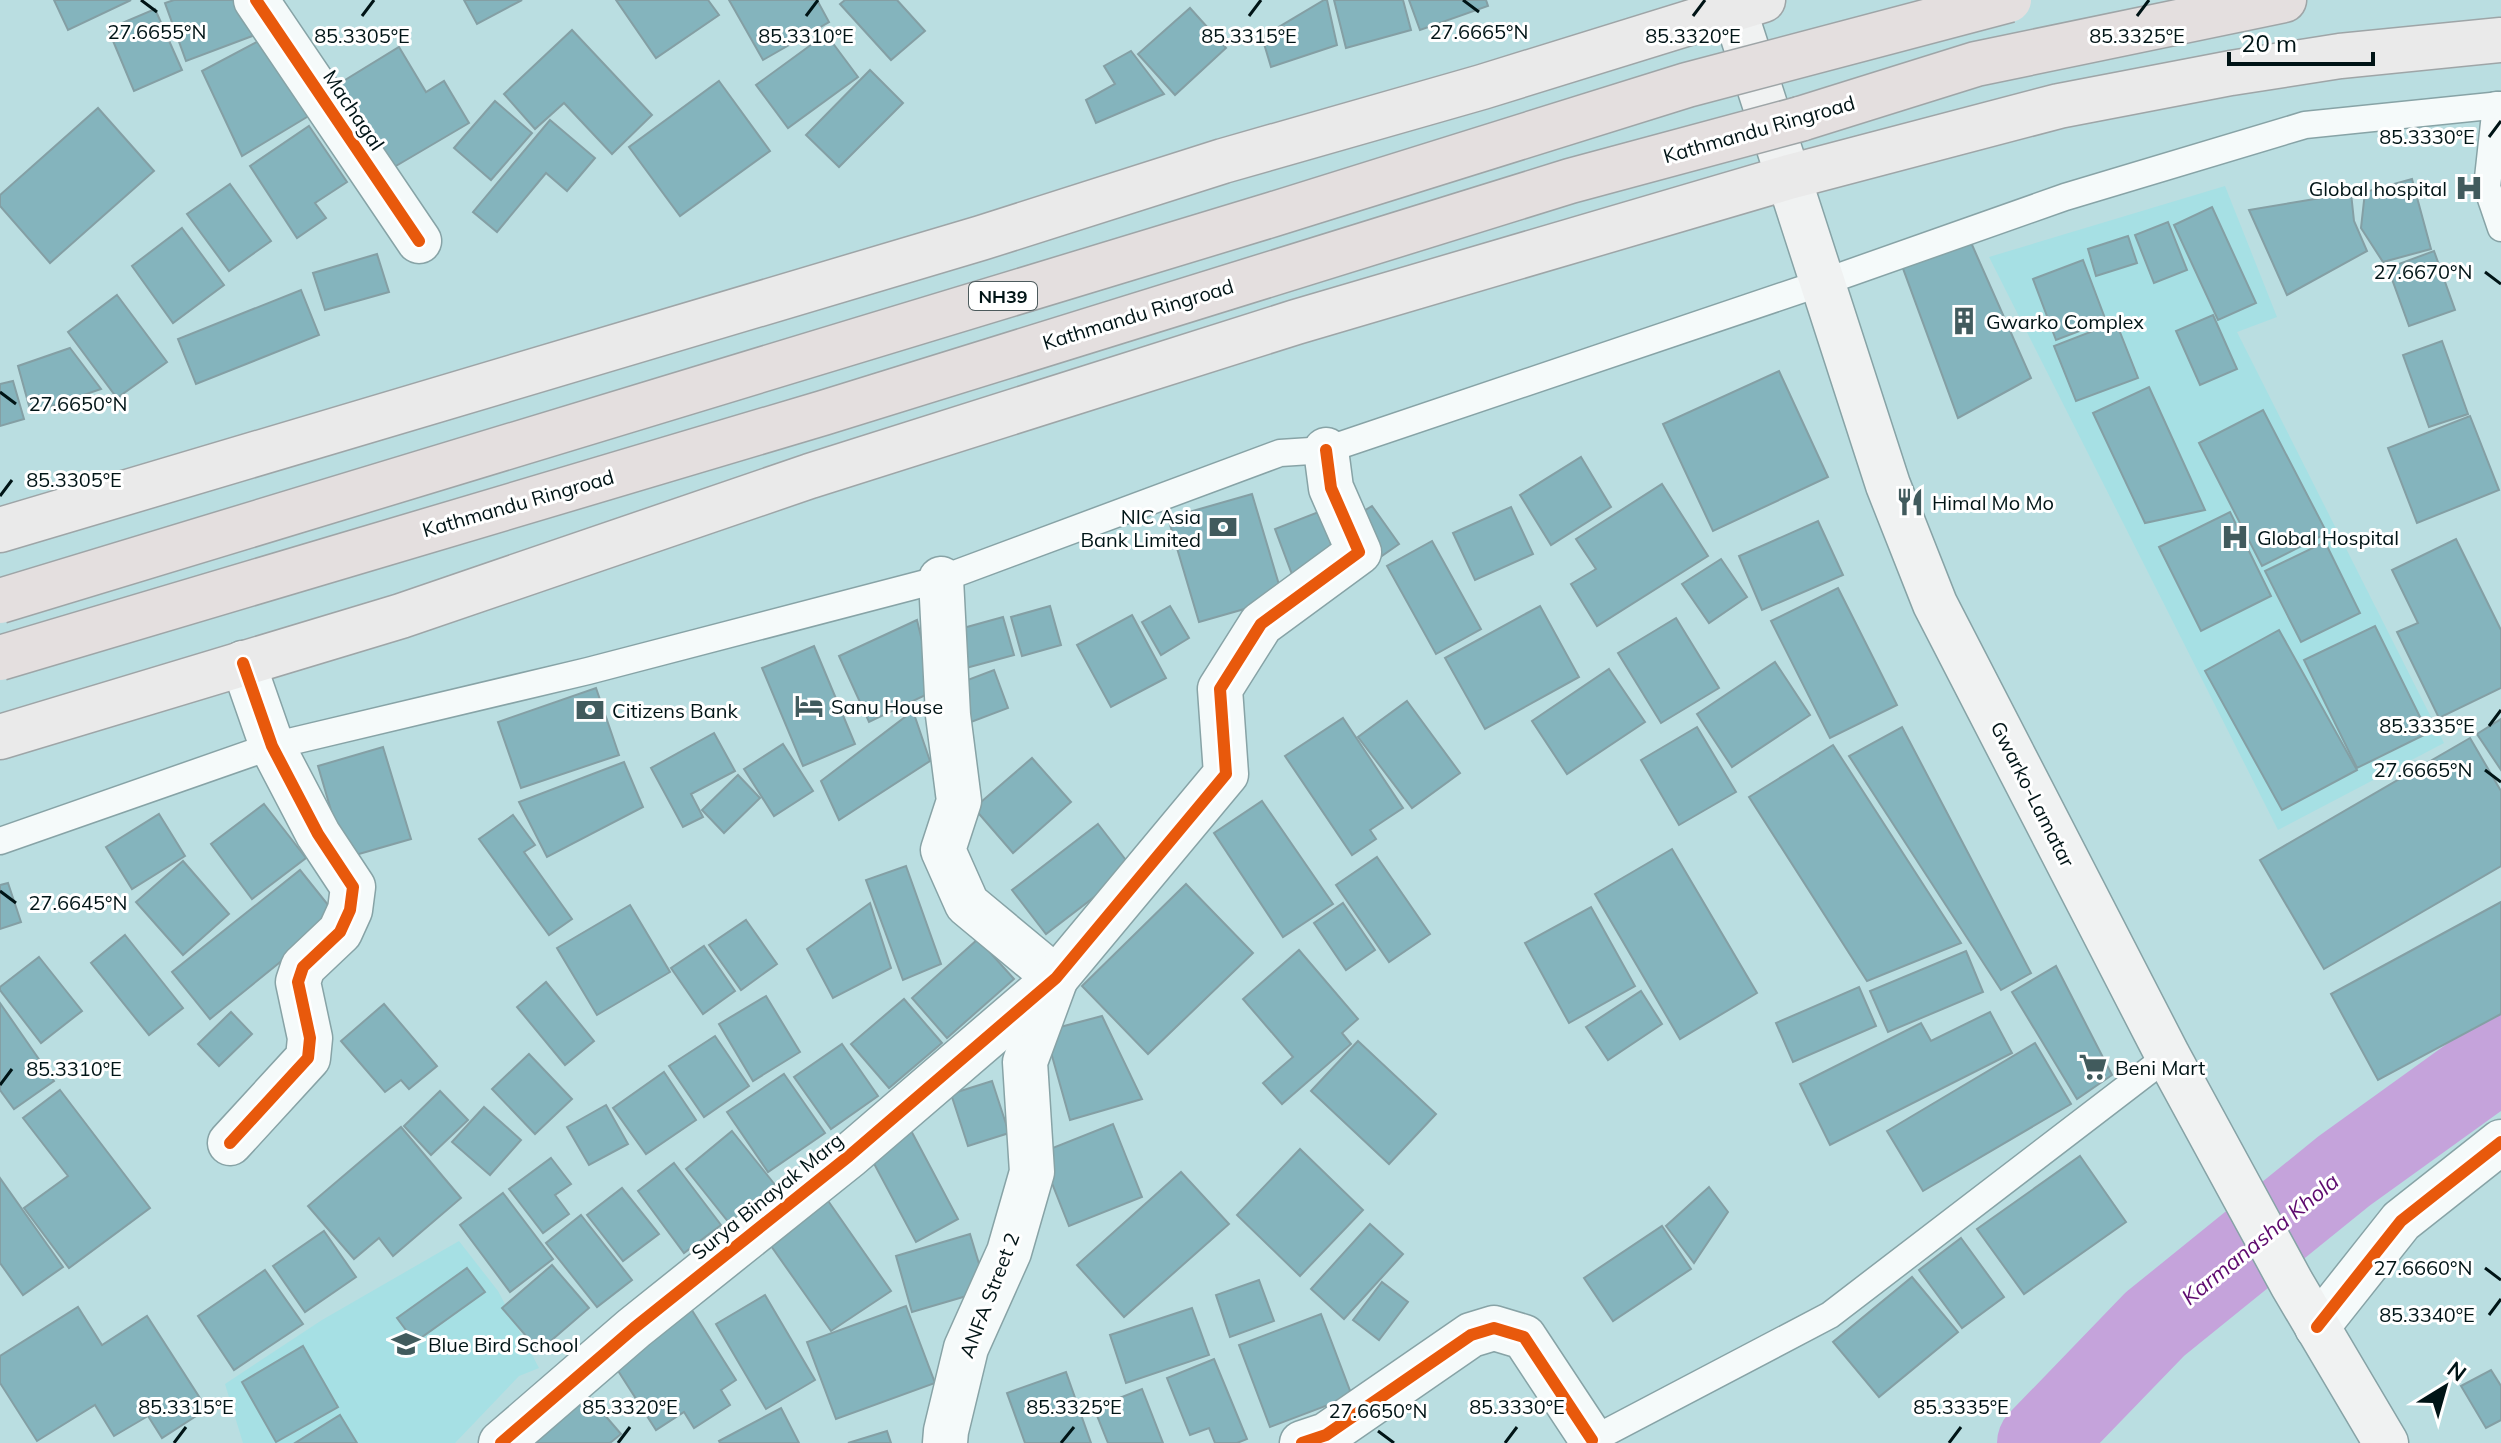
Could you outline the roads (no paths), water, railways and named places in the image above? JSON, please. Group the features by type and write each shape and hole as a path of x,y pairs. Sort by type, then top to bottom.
{"highway":[{"name":"NH39","path":"0,601 1687,85 2009,0"},
{"name":"Kathmandu Ringroad","path":"0,658 823,413 1570,181 1800,119 1976,64 2284,0"}],"main road":[{"name":"Gwarko-Lamatar","path":"1743,3 1789,177 1888,485 1935,604 2168,1056 2292,1284 2386,1443"},
{"path":"0,530 981,238 1223,161 1482,87 1743,3"},
{"path":"0,737 401,616 810,476 1296,322 1789,177 2059,106 2121,94 2340,56 2501,40"}],"street":[{"name":"Machagal","path":"256,0 419,241"},
{"path":"941,579 948,715 959,801 943,850 967,904 1056,978 1226,774 1220,689 1261,624 1359,552 1331,488 1326,450"},
{"path":"230,1143 308,1058 310,1038 298,982 303,967 340,932 350,910 353,887 318,834 272,746 243,663"},
{"name":"Surya Binayak Marg","path":"501,1443 634,1328 849,1156 1056,978"},
{"name":"ANFA Street 2","path":"945,1443 966,1348 1009,1252 1032,1172 1025,1062 1056,978"},
{"path":"2317,1327 2401,1221 2501,1142"},
{"path":"1302,1443 1326,1435 1471,1335 1494,1328 1524,1337 1593,1441"}],"lane":[{"path":"0,841 272,746 588,671 941,579 1280,453 1326,450 2065,197 2305,125 2498,105 2487,187 2501,228"},
{"path":"1593,1441 1830,1315 2168,1056"}],"waterway":[{"name":"Karmanasha Khola","path":"2040,1443 2155,1324 2344,1171 2501,1058"}],"place":[{"name":"Global hospital","path":"2469,188"},
{"name":"Gwarko Complex","path":"1964,321"},
{"name":"Himal Mo Mo","path":"1910,502"},
{"name":"NIC Asia Bank Limited","path":"1223,527"},
{"name":"Global Hospital","path":"2235,537"},
{"name":"Sanu House","path":"809,706"},
{"name":"Citizens Bank","path":"590,710"},
{"name":"Beni Mart","path":"2093,1067"},
{"name":"Blue Bird School","path":"406,1344"}]}
